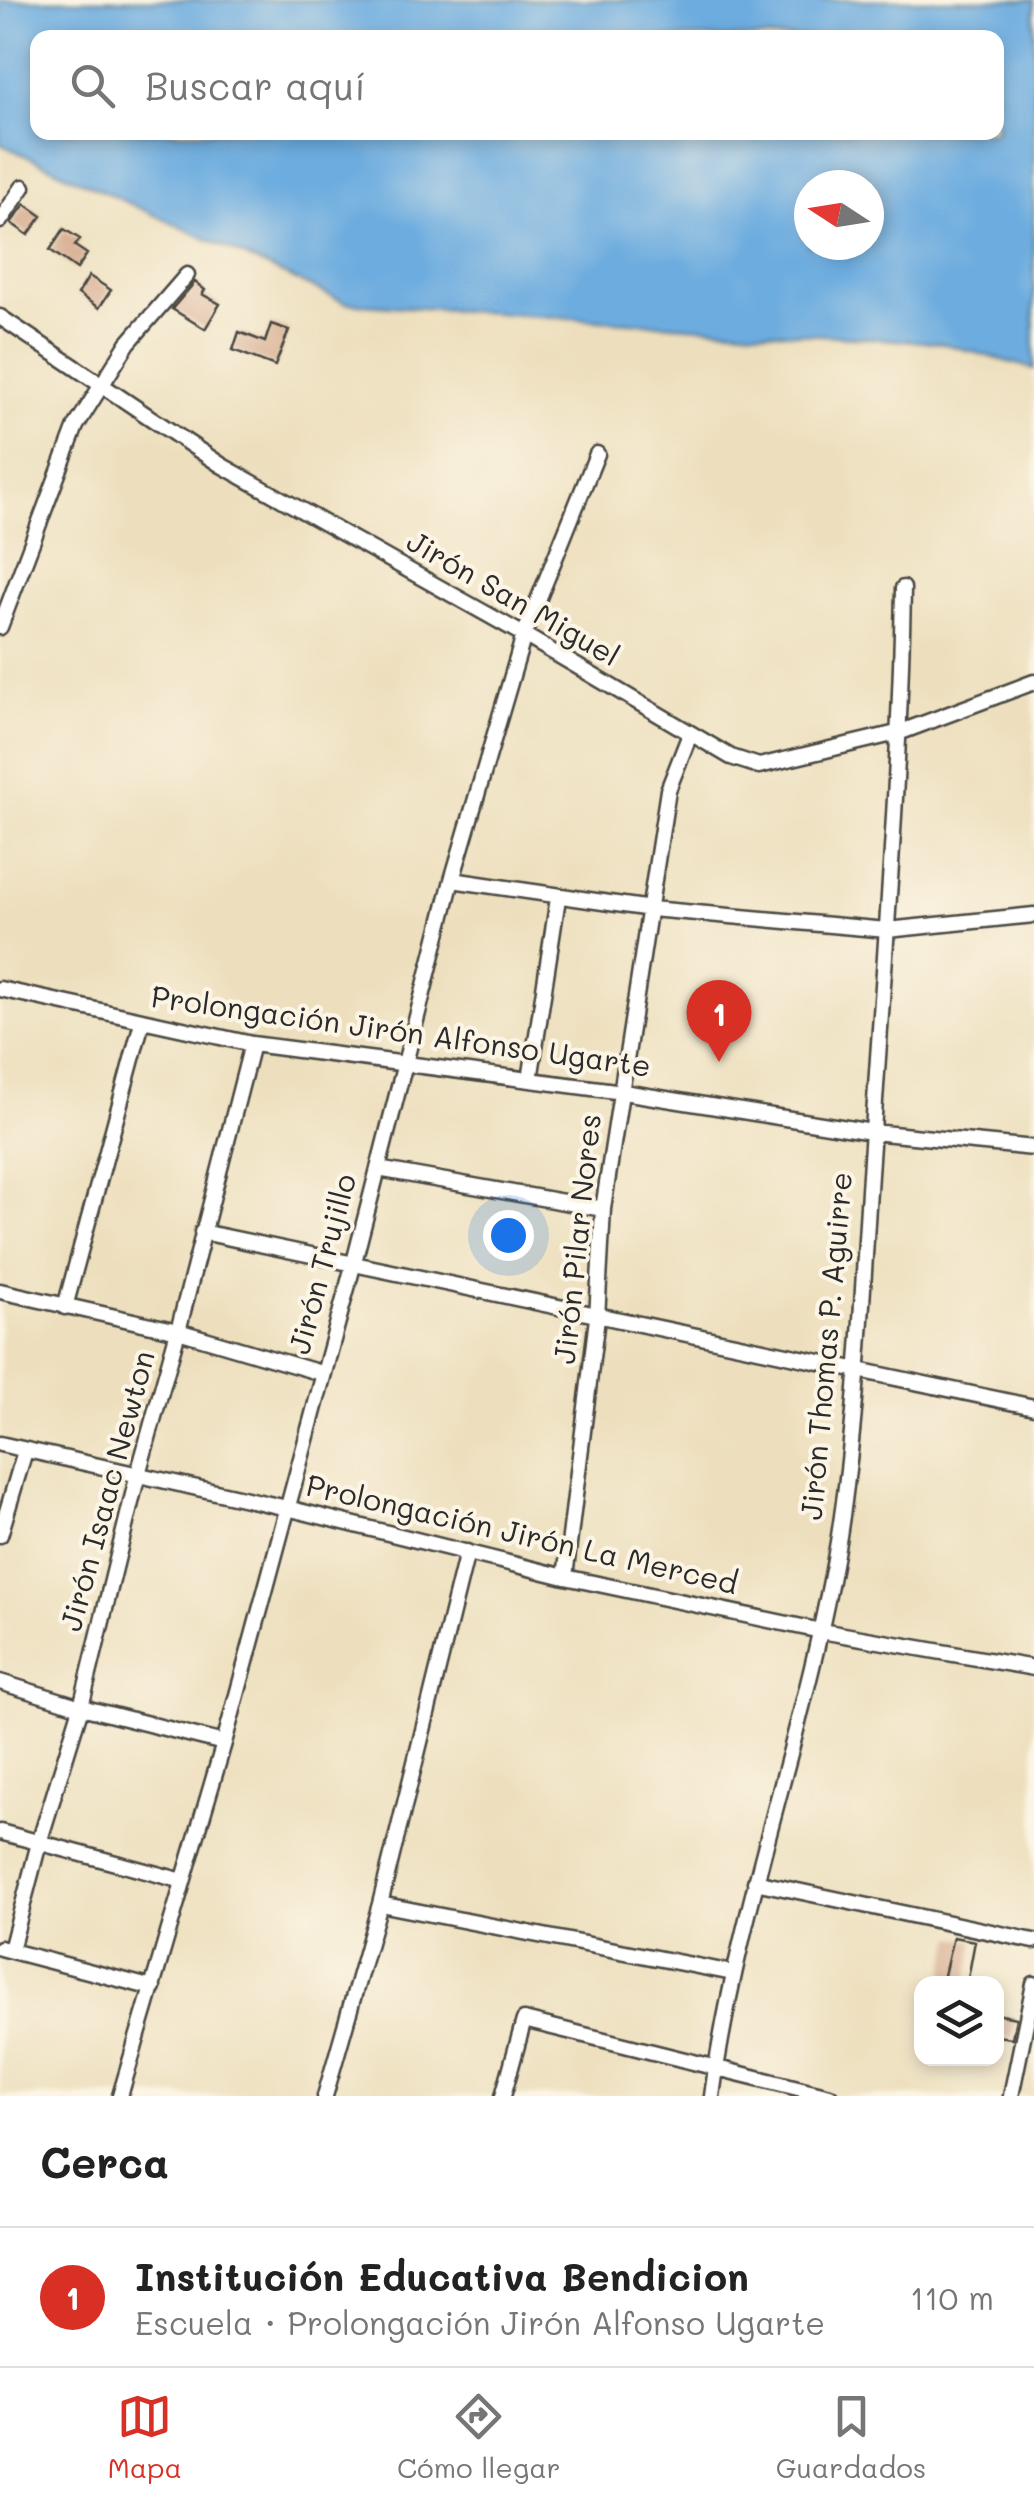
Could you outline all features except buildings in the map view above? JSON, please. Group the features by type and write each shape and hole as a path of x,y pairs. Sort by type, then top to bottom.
{"street":[{"path":"0,221 23,187"},
{"path":"0,627 76,426 128,343 186,274"},
{"name":"Jirón San Miguel","path":"0,316 221,465 524,635 731,757 759,766 901,732 1034,682"},
{"name":"Jirón Trujillo","path":"120,2096 224,1743 452,880 524,635 597,454"},
{"name":"Jirón Thomas P. Aguirre","path":"712,2096 733,1972 821,1631 839,1533 856,1372 901,732 902,588"},
{"name":"Jirón Pilar Nores","path":"564,1577 598,1318 603,1210 668,790 690,734"},
{"path":"452,880 652,909 887,930 1034,915"},
{"path":"530,1080 558,898"},
{"name":"Prolongación Jirón Alfonso Ugarte","path":"0,989 252,1044 622,1092 872,1132 1034,1148"},
{"path":"66,1308 142,1022"},
{"name":"Jirón Isaac Newton","path":"5,1949 81,1707 252,1044"},
{"path":"378,1168 603,1210"},
{"path":"202,1232 1034,1407"},
{"path":"0,1291 178,1332 322,1374"},
{"name":"Prolongación Jirón La Merced","path":"0,1444 287,1508 564,1577 821,1631 1034,1668"},
{"path":"0,1535 25,1450"},
{"path":"325,2096 380,1904 467,1552"},
{"path":"0,1682 224,1743"},
{"path":"0,1832 184,1881"},
{"path":"755,1882 1034,1941"},
{"path":"380,1904 733,1972"},
{"path":"5,1949 153,1988"},
{"path":"1011,2096 1034,1984"},
{"path":"503,2096 524,2020 830,2096"}],"water":[{"path":"0,0 1034,0 1034,369 941,343 346,303 0,144"}],"place":[{"name":"Institución Educativa Bendicion","path":"719,1062"}]}
